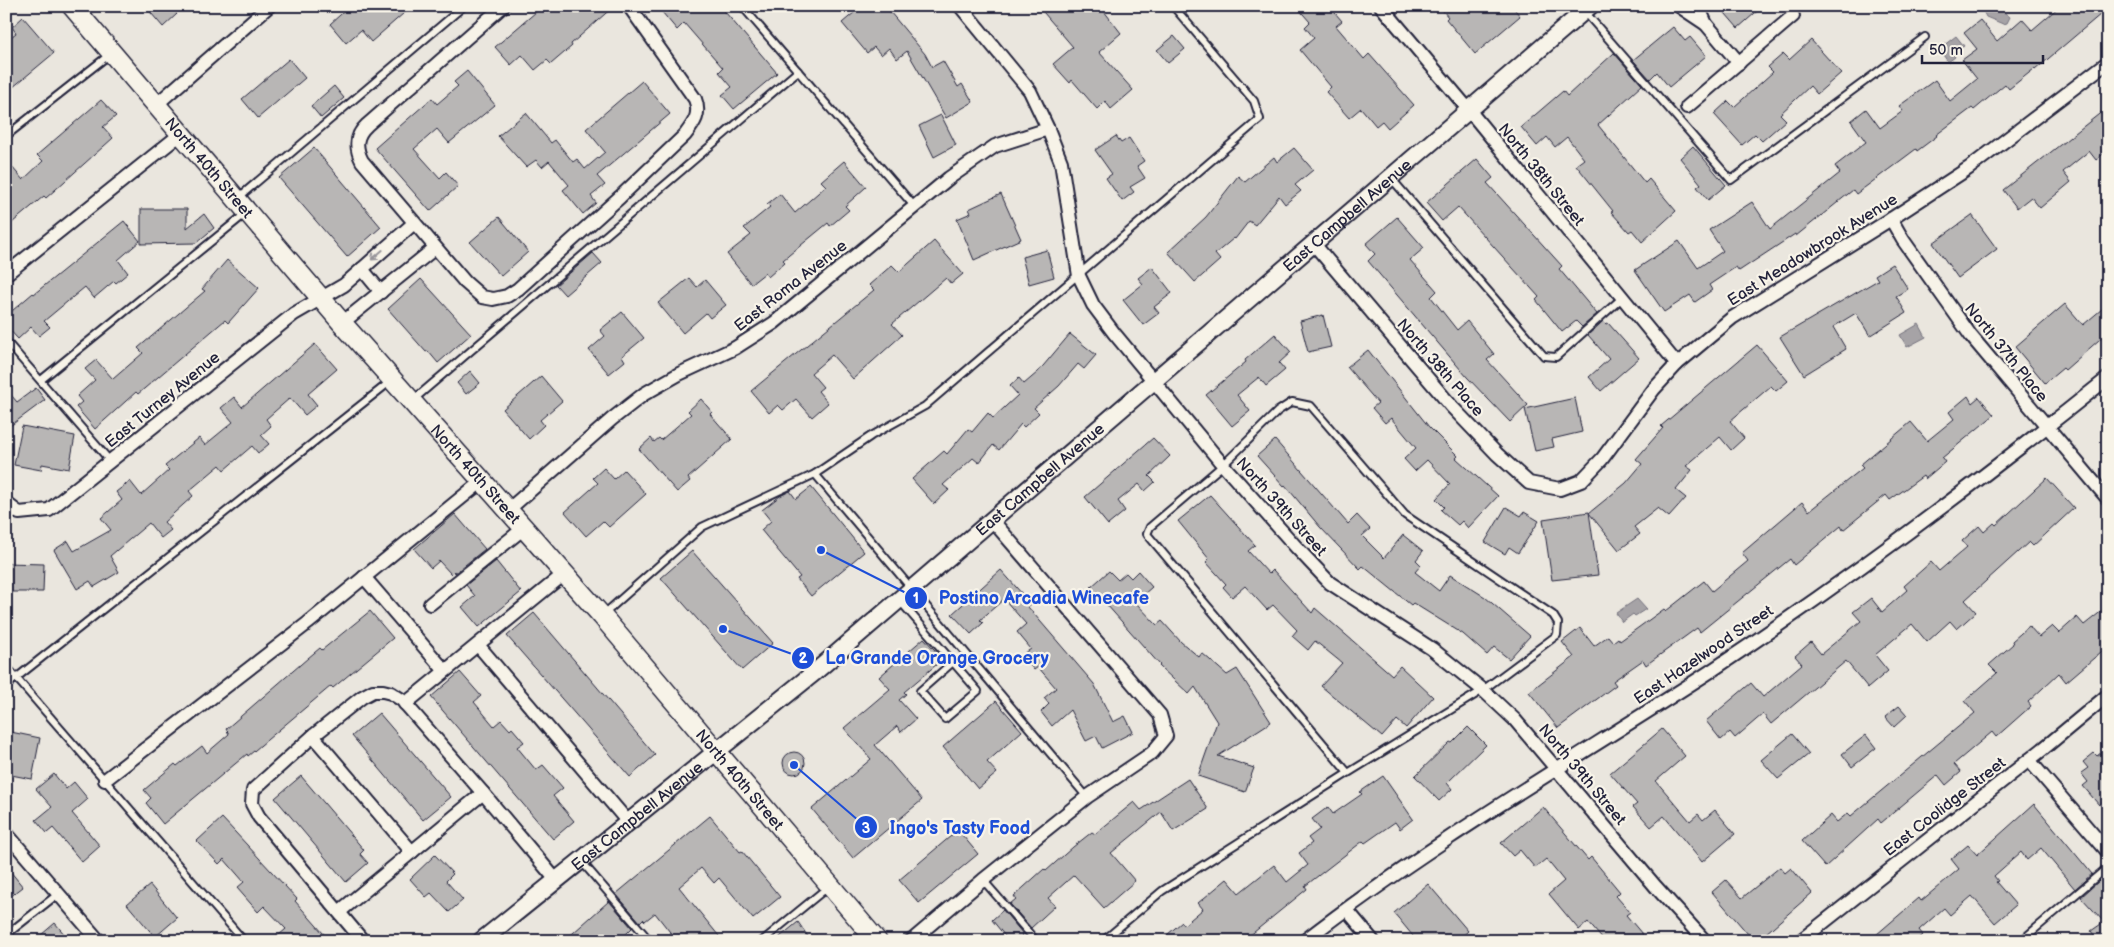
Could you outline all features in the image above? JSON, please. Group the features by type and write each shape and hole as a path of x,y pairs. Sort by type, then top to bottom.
{"main road":[{"name":"North 40th Street","path":"72,6 182,133 320,298 602,616 872,939"}],"street":[{"path":"157,104 269,6"},
{"path":"502,6 367,125 358,136 356,143 362,161 435,248 465,282 482,297 493,299 507,296 579,234 685,135 698,114 695,100 629,6"},
{"name":"North 39th Street","path":"960,6 1030,91 1048,129 1061,162 1079,276 1092,306 1153,382 1297,548 1330,582 1432,650 1483,690 1515,720 1656,887 1705,941"},
{"name":"North 38th Street","path":"1381,6 1677,364"},
{"path":"1698,6 1706,24 1739,63"},
{"path":"1680,7 1706,24"},
{"name":"East Campbell Avenue","path":"481,941 717,752 906,595 1468,109 1587,9"},
{"path":"1687,107 1793,16"},
{"name":"East Meadowbrook Avenue","path":"1560,489 1581,480 1602,459 1654,389 1677,364 1732,318 1891,219 1968,168 2108,62"},
{"name":"East Roma Avenue","path":"508,510 612,418 644,394 678,374 735,348 774,323 948,178 996,146 1048,129"},
{"path":"6,274 182,133"},
{"name":"North 37th Place","path":"1891,219 1903,240 1971,336 2108,498"},
{"name":"East Turney Avenue","path":"6,503 19,513 49,510 294,314 344,285 414,223"},
{"name":"North 38th Place","path":"1313,243 1452,406 1497,454 1529,483 1560,489"},
{"path":"342,323 435,248"},
{"path":"362,269 381,292"},
{"name":"East Hazelwood Street","path":"1304,941 1448,837 1711,670 1884,551 2108,378"},
{"path":"105,780 364,577 482,481"},
{"path":"911,941 983,880 1087,797 1152,753 1166,736 1160,715 992,520"},
{"path":"430,604 524,528"},
{"path":"405,704 564,574"},
{"path":"364,577 444,671"},
{"path":"478,645 628,822"},
{"path":"363,941 278,842 259,817 252,804 252,790 313,736 351,705 373,691 391,692 405,704 556,880"},
{"name":"East Coolidge Street","path":"1800,941 2108,696"},
{"path":"313,736 412,852"},
{"path":"2029,760 2108,852"},
{"path":"338,912 483,793"},
{"path":"6,833 98,941"},
{"path":"1347,910 1373,941"}],"lane":[{"path":"40,380 242,205 464,6"},
{"path":"742,6 914,206"},
{"path":"602,616 702,527 815,474 871,436 925,406 1079,276 1205,164 1260,119 1249,93 1173,6"},
{"path":"1587,9 1730,180 1925,37"},
{"path":"6,136 112,52"},
{"path":"411,401 798,71"},
{"path":"1390,177 1544,356 1556,357 1623,297"},
{"path":"6,341 110,461"},
{"path":"6,686 392,380"},
{"path":"1104,941 1162,891 1483,690 1557,635 1558,623 1553,615 1405,515 1311,406 1292,402 1278,411 1223,464 1150,527 1147,534 1348,773"},
{"path":"815,474 906,595 953,662 978,691 945,720 920,691 953,662"},
{"path":"906,595 1087,797"},
{"path":"6,666 244,941"},
{"path":"581,861 650,941"},
{"path":"2021,941 2108,867"},
{"path":"983,880 1036,941"},
{"path":"762,941 829,886"},
{"path":"6,935 58,894"}],"shaded area":[{"path":"1991,7 2000,9 2010,17 2007,23 2003,24 1986,17 1984,13 1986,9"},
{"path":"1956,36 1964,46 1953,54 1955,57 1948,62 1939,49"},
{"path":"1919,324 1926,337 1907,347 1900,335"},
{"path":"1637,599 1646,609 1635,616 1633,614 1622,622 1616,613"}],"building":[{"path":"145,6 169,6 177,14 163,27"},
{"path":"350,6 412,6 371,42 361,30 346,43 330,24"},
{"path":"543,6 614,6 551,64 547,60 535,70 522,55 511,65 495,47"},
{"path":"657,6 720,6 777,73 734,109 722,95 732,87 719,72 723,68 684,23 677,30"},
{"path":"862,6 885,6 925,54 932,67 943,61 958,87 962,84 973,102 946,118 907,51 897,59 889,48 881,55 874,47 867,53 842,23"},
{"path":"1038,6 1100,6 1121,33 1099,52 1133,90 1111,109 1105,101 1097,109 1072,80 1070,83 1053,64 1073,47"},
{"path":"1296,6 1329,6 1342,21 1336,26 1364,59 1369,54 1414,105 1388,128 1382,121 1376,126 1361,108 1349,118 1326,92 1331,87 1300,50 1314,38 1305,27 1310,22"},
{"path":"1439,6 1512,6 1520,16 1475,54 1446,19 1448,17"},
{"path":"1719,6 1763,6 1738,28"},
{"path":"2060,6 2108,6 2108,8 2035,70 2009,89 2005,84 1974,110 1972,108 1917,151 1916,149 1856,194 1853,190 1796,236 1795,234 1739,271 1736,267 1709,285 1712,290 1695,302 1690,295 1664,312 1635,270 1679,241 1698,268 1723,251 1709,230 1752,202 1770,229 1840,173 1835,166 1866,142 1851,121 1866,109 1880,128 1903,111 1899,106 1935,80 1950,101 1977,79 1962,60 1977,49 1964,33 1980,20 1997,41 2022,19 2032,30"},
{"path":"23,17 54,53 6,93 6,41 16,33 12,27"},
{"path":"1673,27 1685,41 1690,37 1706,56 1669,87 1657,72 1650,79 1633,60"},
{"path":"1174,36 1185,49 1168,63 1157,50"},
{"path":"1811,40 1841,73 1817,94 1810,86 1780,114 1786,120 1762,141 1755,134 1742,145 1714,114 1728,101 1734,107 1773,72 1768,67 1783,54 1789,60"},
{"path":"1614,53 1642,85 1598,125 1645,183 1649,179 1676,211 1642,242 1632,230 1629,232 1611,212 1613,211 1576,165 1584,159 1567,137 1555,147 1547,137 1537,146 1521,127 1563,91 1567,96"},
{"path":"289,59 305,78 258,118 242,99"},
{"path":"467,71 495,105 449,143 437,129 414,149 440,178 446,172 458,186 430,211 375,148 432,98 437,104 458,86 454,82"},
{"path":"642,81 670,114 597,176 605,185 591,196 596,203 583,214 563,190 569,185 549,161 542,167 536,160 526,167 498,136 526,113 551,143 555,140 573,162 577,159 585,169 605,152 586,129"},
{"path":"334,86 344,98 321,118 311,106"},
{"path":"101,100 116,116 103,127 113,138 46,198 44,196 6,228 6,160 23,180 43,161 37,155"},
{"path":"2108,107 2108,150 2096,160 2089,151 2063,172 2071,182 2040,208 2031,197 2017,208 2003,190"},
{"path":"941,115 956,145 934,157 919,126"},
{"path":"1116,136 1121,143 1129,138 1144,161 1137,166 1145,178 1130,187 1134,192 1122,201 1106,178 1112,174 1095,150"},
{"path":"1693,146 1726,185 1708,200 1697,187 1701,184 1680,158"},
{"path":"314,148 381,227 347,257 279,178"},
{"path":"1294,148 1313,170 1295,185 1301,191 1285,204 1279,196 1255,225 1249,221 1235,239 1215,254 1220,260 1195,282 1168,252 1206,217 1238,176 1245,182 1274,157 1277,162"},
{"path":"1477,159 1493,178 1487,183 1562,266 1559,269 1597,314 1582,327 1576,321 1562,332 1536,300 1539,297 1458,207 1442,221 1426,203"},
{"path":"844,161 866,187 845,206 849,210 830,226 828,223 783,260 785,262 768,277 765,273 751,284 727,254 751,235 744,228 770,207 767,204 780,194 795,213 826,186 821,181"},
{"path":"1001,194 1021,239 974,260 957,219 971,213 969,209"},
{"path":"141,209 187,209 187,228 204,214 214,228 196,243 141,244"},
{"path":"1972,215 1997,249 1958,278 1933,243"},
{"path":"499,217 528,252 501,276 470,242"},
{"path":"1397,217 1424,248 1410,260 1437,291 1431,297 1457,330 1467,321 1494,354 1487,360 1528,405 1510,422 1467,377 1368,261 1375,254 1366,244"},
{"path":"124,221 140,241 118,260 128,273 116,283 114,281 94,298 85,287 44,321 50,327 39,336 31,327 18,339 6,326 6,316"},
{"path":"934,241 963,274 951,284 946,278 892,324 902,335 853,379 832,355 811,373 823,387 818,391 828,403 812,417 796,399 783,410 778,405 769,413 751,391 874,290 869,285 892,265 899,272"},
{"path":"1047,250 1054,277 1029,284 1022,257"},
{"path":"593,253 602,263 565,295 556,285"},
{"path":"227,260 259,288 228,323 225,320 138,394 136,392 95,429 76,407 82,402 77,396 95,380 85,369 96,360 113,379 143,353 138,348 205,291 202,289"},
{"path":"1892,264 1908,289 1896,296 1906,313 1870,336 1856,313 1833,327 1846,349 1804,375 1780,337 1878,280 1875,275"},
{"path":"1152,267 1172,293 1154,307 1159,313 1143,325 1123,300 1143,284 1138,278"},
{"path":"689,278 697,287 705,280 726,305 710,318 706,313 683,333 658,303"},
{"path":"421,279 471,334 438,363 388,309"},
{"path":"2065,304 2083,325 2108,304 2108,332 2065,370 2063,368 2045,383 2015,347"},
{"path":"622,312 644,338 622,356 625,361 609,374 589,350 605,336 600,330"},
{"path":"1323,315 1331,347 1308,352 1300,321"},
{"path":"1603,321 1606,324 1608,323 1639,358 1601,391 1589,377 1609,359 1588,335"},
{"path":"1070,334 1096,355 1084,369 1078,364 1059,386 1034,408 1039,413 1024,427 1021,424 999,450 993,445 979,463 973,458 943,485 949,490 934,504 912,479 944,451 947,454 968,429 972,432 988,413 993,418 1018,395 1010,386 1019,378 1024,384 1038,372"},
{"path":"1275,334 1291,352 1279,363 1285,370 1266,386 1259,377 1237,395 1250,411 1232,426 1206,395 1246,362 1245,360"},
{"path":"315,344 337,369 308,394 317,405 305,415 290,398 266,419 271,426 261,435 269,444 258,453 252,446 224,470 220,465 189,491 193,496 164,522 171,530 161,538 149,523 110,556 119,572 94,587 90,581 77,589 54,550 68,541 74,551 111,530 101,518 122,500 116,492 130,481 141,495 169,470 165,466 199,438 205,445 233,422 221,408 234,397 242,407"},
{"path":"1757,345 1788,381 1776,391 1771,386 1730,421 1744,438 1731,450 1720,437 1686,466 1692,470 1676,490 1686,498 1669,517 1658,508 1634,527 1640,534 1619,550 1589,513 1626,483 1642,464 1636,459 1663,428 1661,426"},
{"path":"1368,350 1429,427 1458,456 1456,458 1498,496 1468,528 1462,521 1458,525 1441,510 1444,507 1436,499 1450,484 1427,460 1415,471 1404,459 1416,448 1391,418 1385,423 1372,408 1378,403 1347,367"},
{"path":"470,371 480,383 466,394 457,383"},
{"path":"541,376 562,401 540,420 544,425 529,439 503,409"},
{"path":"36,388 45,400 6,429 6,389 17,402"},
{"path":"1968,396 1972,403 1979,397 1994,415 1942,458 1945,462 1925,479 1923,476 1890,500 1886,495 1843,530 1841,526 1794,565 1790,559 1700,632 1697,628 1646,665 1643,660 1613,681 1616,685 1558,728 1529,692 1574,657 1562,642 1580,628 1594,646 1608,636 1613,642 1618,638 1620,641 1664,609 1666,611 1704,581 1712,591 1748,561 1742,553 1802,502 1809,511 1863,468 1860,465 1911,422 1927,441 1954,419 1949,412"},
{"path":"1575,398 1582,432 1552,439 1554,447 1535,451 1525,409"},
{"path":"701,399 712,412 710,414 732,439 688,478 690,481 677,492 639,449 651,438 654,442 659,438 661,440 691,414 688,411"},
{"path":"22,426 75,436 69,469 42,464 41,470 14,465"},
{"path":"1153,438 1170,456 1149,476 1155,482 1145,491 1139,484 1118,501 1125,511 1108,525 1085,497"},
{"path":"1275,440 1348,524 1357,515 1370,529 1362,536 1384,558 1403,535 1423,551 1416,560 1421,565 1415,572 1439,591 1450,575 1485,597 1530,636 1509,659 1494,647 1487,655 1463,634 1413,603 1411,605 1363,566 1360,569 1257,456"},
{"path":"604,468 614,479 624,470 646,494 609,527 603,521 586,536 565,512 598,483 593,478"},
{"path":"2047,478 2074,508 2033,546 2029,542 1965,600 1976,612 1957,629 1950,621 1927,642 1912,624 1875,655 1888,671 1868,688 1846,661 1771,724 1763,714 1735,738 1730,732 1721,740 1706,721 1751,683 1763,697 1802,664 1795,656 1811,642 1821,654 1861,621 1853,612 1871,598 1882,612 1907,590 1904,586 1931,562 1939,571 1967,547 1962,541 1979,526 1984,532 1994,523 1996,525"},
{"path":"811,487 864,552 811,596 797,579 800,577 761,530 771,521 762,510 790,491 796,499"},
{"path":"1210,495 1255,545 1248,551 1269,574 1273,570 1312,613 1315,608 1392,675 1400,666 1433,697 1406,728 1397,720 1382,737 1321,686 1342,663 1315,641 1308,650 1292,636 1297,630 1273,605 1267,610 1245,586 1232,597 1223,587 1226,584 1206,562 1209,559 1178,521"},
{"path":"1506,507 1521,516 1524,512 1539,521 1518,553 1509,547 1505,554 1485,542"},
{"path":"1589,512 1598,575 1552,580 1543,519"},
{"path":"455,514 485,549 455,573 454,571 451,574 439,561 431,568 414,549"},
{"path":"692,551 773,643 742,670 661,578"},
{"path":"496,561 521,592 479,627 462,607 475,596 466,585"},
{"path":"6,563 44,564 43,592 6,592"},
{"path":"1001,570 1031,604 1028,607 1094,684 1113,722 1125,716 1133,732 1102,748 1096,736 1086,741 1070,710 1052,726 1041,712 1049,704 1044,698 1056,688 1038,667 1034,670 1022,655 1031,649 1017,632 1026,624 1004,599 980,620 983,623 971,634 952,614"},
{"path":"1109,571 1118,580 1126,573 1131,578 1138,571 1152,587 1135,602 1157,625 1162,621 1181,642 1199,657 1202,653 1227,675 1237,669 1271,722 1218,756 1254,768 1245,792 1198,776 1217,722 1195,687 1189,694 1159,666 1091,587"},
{"path":"2108,606 2108,646 2066,682 2059,673 2028,702 2031,706 1996,737 1992,732 1954,764 1961,772 1946,785 1938,775 1881,823 1878,819 1825,867 1802,841 1831,815 1837,822 1848,813 1851,816 1975,713 1965,701 1997,673 1989,665 2013,644 2012,641 2029,626 2039,637 2052,626 2059,633 2077,617 2084,625"},
{"path":"370,611 393,638 333,688 331,686 163,824 146,803 151,798 144,790 175,764 177,766 202,746 207,753 229,734 226,729 320,648 322,650"},
{"path":"534,613 655,755 630,777 507,636"},
{"path":"924,638 943,659 904,692 906,694 899,700 916,719 901,732 897,726 875,745 922,800 853,858 812,809 871,759 844,728 890,689 879,677"},
{"path":"460,672 481,696 474,702 494,726 501,720 510,730 512,728 524,742 517,747 536,770 543,765 563,788 553,796 574,821 553,839 431,697"},
{"path":"996,701 1022,731 987,762 997,773 978,789 943,747"},
{"path":"1899,706 1907,715 1894,727 1885,717"},
{"path":"379,713 451,797 423,820 352,736"},
{"path":"1468,727 1486,745 1447,783 1452,789 1439,801 1415,776"},
{"path":"1662,729 1685,756 1656,781 1690,821 1698,814 1703,820 1715,810 1735,834 1702,862 1664,816 1651,827 1633,807 1637,804 1610,773"},
{"path":"6,731 40,738 32,779 6,774"},
{"path":"1792,734 1809,754 1778,779 1761,760"},
{"path":"1866,735 1876,748 1852,767 1842,754"},
{"path":"2108,747 2108,798 2099,805 2083,786 2088,782 2081,773 2088,768 2083,762 2094,753 2097,756"},
{"path":"790,752 798,752 805,759 805,767 798,774 790,774 783,767 783,759"},
{"path":"54,774 66,789 74,782 88,799 72,813 100,846 82,862 53,828 47,833 36,820 52,807 36,789"},
{"path":"301,776 364,850 360,854 368,863 346,882 275,798"},
{"path":"1383,776 1413,819 1400,829 1395,822 1365,843 1363,841 1305,886 1307,889 1248,937 1247,935 1239,941 1160,941 1182,922 1184,925 1203,909 1198,903 1227,879 1239,893 1274,865 1287,882 1308,865 1299,853 1312,843 1308,838 1320,829 1312,819 1328,807 1333,814 1362,794 1360,792"},
{"path":"1188,779 1208,809 1173,831 1161,812 1111,853 1135,881 1104,908 1074,875 1048,898 1055,906 1031,928 1010,904 1016,899 1014,896 1044,869 1046,871 1092,832 1095,834 1134,802 1141,810"},
{"path":"2034,804 2092,874 2075,889 2041,848 2027,860 2021,852 1994,876 1998,881 1996,882 2016,905 1995,923 1972,896 1950,915 1944,908 1919,930 1923,935 1916,941 1869,941 1919,898 1921,901 1959,869 1951,859 1968,845 1977,855"},
{"path":"1543,807 1588,860 1591,857 1620,892 1616,896 1630,912 1626,915 1648,941 1604,941 1588,922 1579,930 1549,894 1564,881 1546,859 1535,868 1520,850 1513,856 1501,843"},
{"path":"710,816 780,897 753,919 719,878 714,883 701,868 679,887 723,941 677,941 655,913 645,921 643,919 640,922 616,894"},
{"path":"222,818 297,899 295,901 330,941 272,941 286,929 264,906 258,912 237,888 244,882 224,859 219,864 197,841"},
{"path":"958,830 978,854 919,903 899,880"},
{"path":"435,855 453,874 446,881 463,900 449,912 431,893 426,897 410,879"},
{"path":"6,866 23,887 6,900"},
{"path":"1780,867 1785,873 1791,868 1812,893 1757,941 1754,941 1712,892 1726,880 1742,898"},
{"path":"2099,881 2108,891 2108,941 2098,941 2091,931 2104,922 2081,897"},
{"path":"1428,884 1468,931 1457,941 1417,941 1394,913"},
{"path":"150,885 177,918 155,937 127,904"},
{"path":"609,901 632,928 619,941 564,941"},
{"path":"1003,910 1027,941 1009,941 992,920"},
{"path":"798,922 811,941 775,941"},
{"path":"55,923 70,941 34,941"}],"place":[{"name":"Postino Arcadia Winecafe","path":"821,550"},
{"name":"La Grande Orange Grocery","path":"723,629"},
{"name":"Ingo's Tasty Food","path":"794,765"}]}
